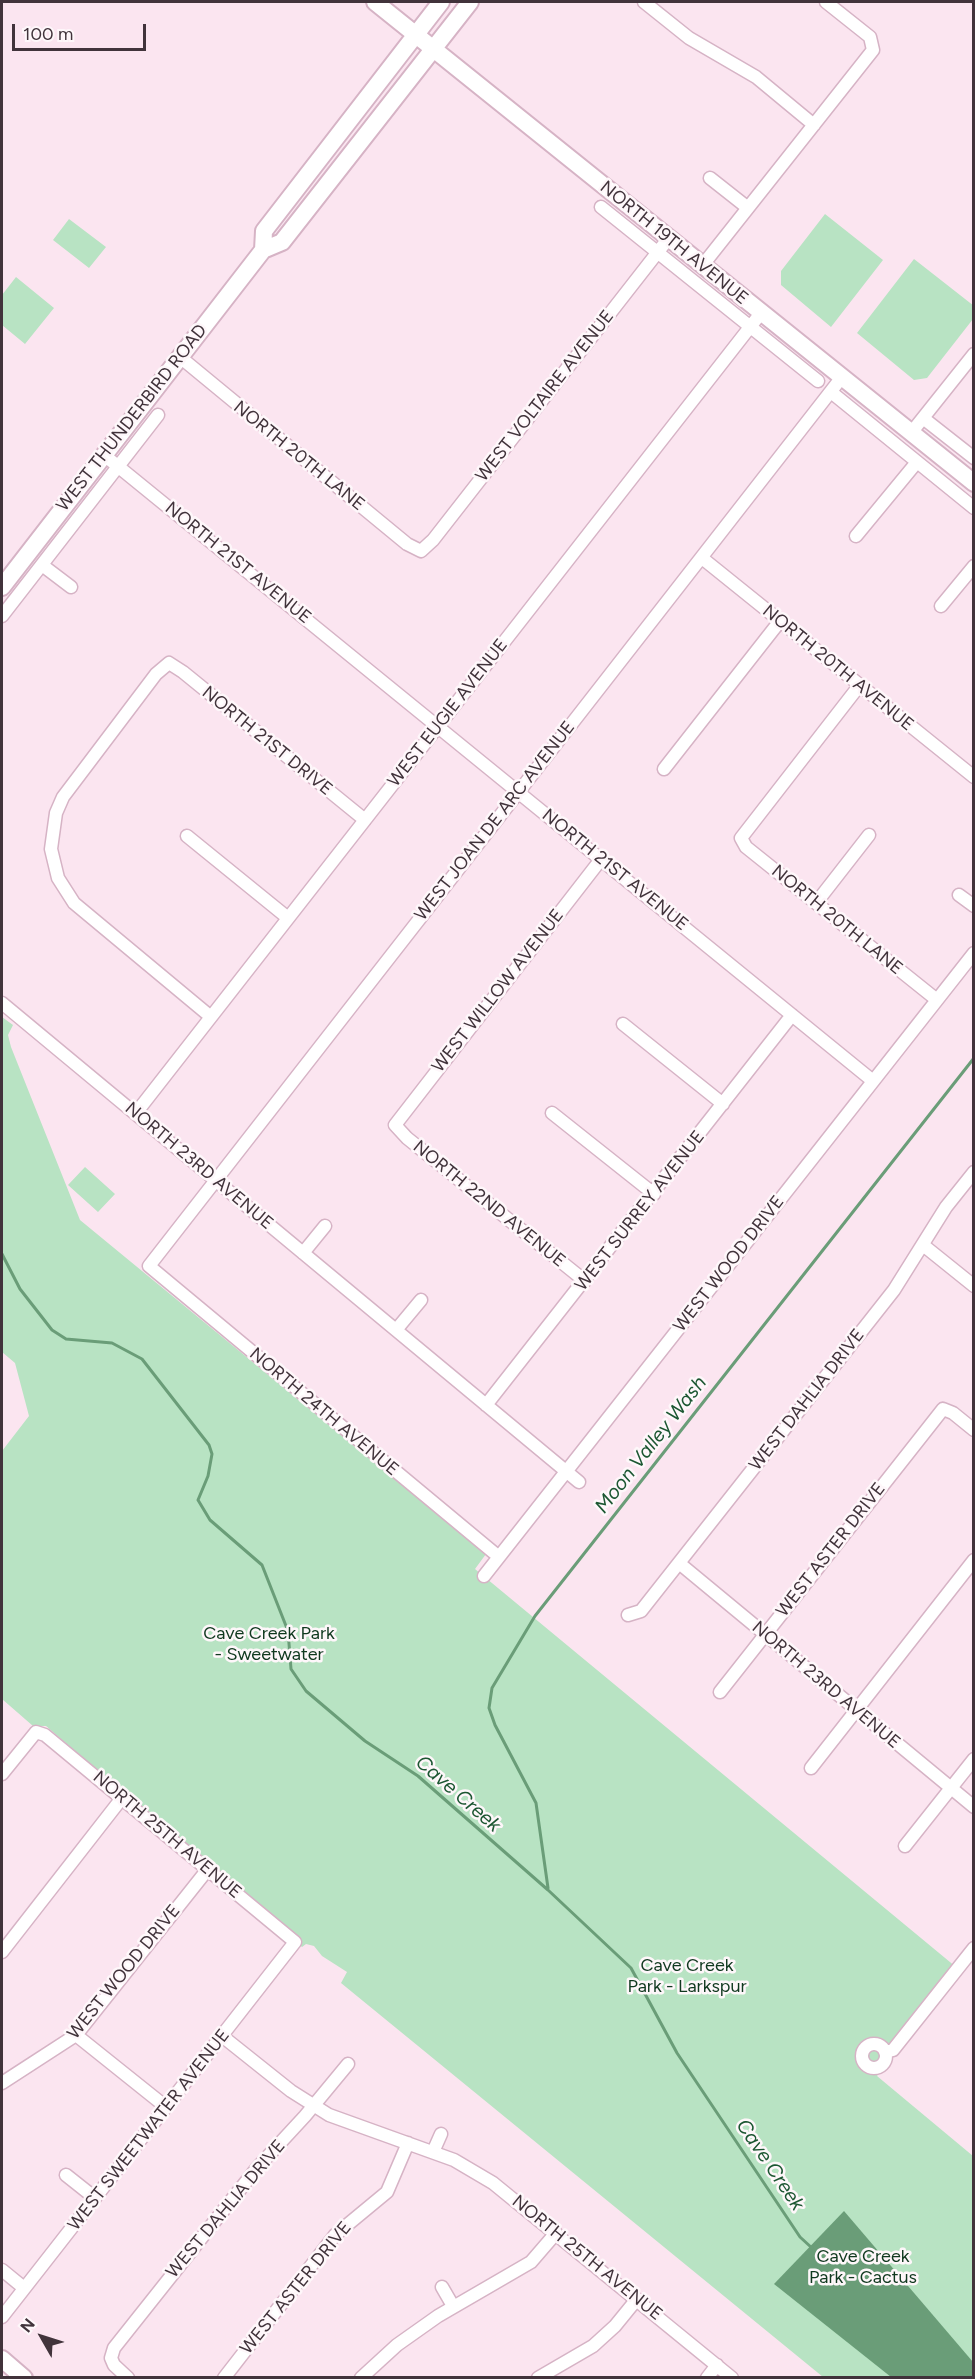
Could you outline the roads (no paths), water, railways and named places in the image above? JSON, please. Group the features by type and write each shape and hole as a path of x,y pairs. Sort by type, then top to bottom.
{"main road":[{"name":"NORTH 19TH AVENUE","path":"375,2 434,48 663,245 702,266 974,483"},
{"name":"WEST THUNDERBIRD ROAD","path":"263,250 264,231 441,2"},
{"name":"WEST THUNDERBIRD ROAD","path":"2,587 263,250 282,243 471,2"},
{"path":"2,2359 24,2378"}],"street":[{"path":"644,2 689,38 756,77 814,125"},
{"path":"702,266 873,50 870,37 842,6 826,2"},
{"path":"710,178 748,208"},
{"name":"NORTH 19TH AVENUE","path":"601,207 663,245 750,327 818,381"},
{"name":"WEST VOLTAIRE AVENUE","path":"421,551 433,540 663,245"},
{"name":"WEST EUGIE AVENUE","path":"136,1113 761,313"},
{"path":"911,433 974,354"},
{"name":"NORTH 20TH LANE","path":"180,357 407,544 421,551"},
{"name":"WEST JOAN DE ARC AVENUE","path":"149,1266 214,1179 842,377"},
{"path":"831,392 974,508"},
{"name":"WEST THUNDERBIRD ROAD","path":"2,616 158,415"},
{"path":"923,417 974,458"},
{"name":"NORTH 21ST AVENUE","path":"104,455 602,858 873,1081"},
{"path":"856,536 917,462"},
{"name":"NORTH 20TH AVENUE","path":"702,558 974,777"},
{"path":"42,565 71,588"},
{"path":"941,606 974,566"},
{"path":"664,769 780,621"},
{"name":"NORTH 21ST DRIVE","path":"211,1017 74,903 58,878 51,849 56,813 71,783 156,674 169,663 365,820"},
{"name":"NORTH 20TH LANE","path":"859,686 741,838 746,847 937,1000"},
{"path":"816,903 869,835"},
{"path":"188,836 288,918"},
{"name":"WEST WILLOW AVENUE","path":"395,1125 602,858"},
{"path":"959,895 974,906"},
{"name":"WEST WOOD DRIVE","path":"484,1576 974,952"},
{"name":"NORTH 23RD AVENUE","path":"2,1003 579,1482"},
{"name":"WEST SURREY AVENUE","path":"486,1405 654,1194 792,1015"},
{"path":"623,1024 723,1104"},
{"path":"552,1113 654,1194"},
{"name":"NORTH 22ND AVENUE","path":"395,1125 407,1138 585,1281"},
{"name":"WEST DAHLIA DRIVE","path":"628,1615 641,1611 894,1290 946,1207 974,1172"},
{"path":"303,1253 325,1226"},
{"path":"923,1245 974,1286"},
{"name":"NORTH 24TH AVENUE","path":"149,1266 499,1557"},
{"path":"396,1330 421,1300"},
{"name":"WEST ASTER DRIVE","path":"720,1692 943,1409 953,1413 974,1430"},
{"path":"811,1768 974,1560"},
{"name":"NORTH 23RD AVENUE","path":"679,1563 974,1807"},
{"name":"NORTH 25TH AVENUE","path":"2,1774 36,1732 45,1735 296,1942"},
{"path":"905,1846 974,1759"},
{"path":"2,1952 122,1798"},
{"name":"WEST WOOD DRIVE","path":"2,2083 76,2036 208,1869"},
{"name":"WEST SWEETWATER AVENUE","path":"2,2317 296,1942"},
{"path":"885,2052 893,2050 974,1948"},
{"path":"76,2036 166,2106"},
{"name":"NORTH 25TH AVENUE","path":"222,2036 314,2105 366,2130 454,2160 493,2183 732,2378"},
{"name":"WEST DAHLIA DRIVE","path":"128,2378 114,2365 111,2358 114,2348 257,2168 348,2064"},
{"path":"433,2152 441,2134"},
{"name":"WEST ASTER DRIVE","path":"224,2378 335,2235 387,2192 408,2143"},
{"path":"66,2175 95,2198"},
{"path":"361,2378 397,2345 453,2306 531,2262 556,2233"},
{"path":"2,2270 24,2288"},
{"path":"442,2287 453,2306"},
{"path":"538,2378 593,2346 615,2326 637,2299"},
{"path":"707,2378 717,2365"}],"waterway":[{"name":"Moon Valley Wash","path":"548,1888 536,1803 495,1725 489,1708 492,1688 535,1616 974,1058"},
{"name":"Cave Creek","path":"2,1254 20,1289 52,1330 66,1339 112,1343 142,1359 209,1445 212,1454 208,1476 198,1500 210,1520 262,1565 288,1631 291,1669 306,1691 365,1741 418,1776 548,1890 631,1968 677,2053 800,2237 812,2248"}],"park label":[{"name":"Cave Creek Park - Sweetwater","path":"269,1644"},
{"name":"Cave Creek Park - Larkspur","path":"687,1976"},
{"name":"Cave Creek Park - Cactus","path":"863,2267"}]}
